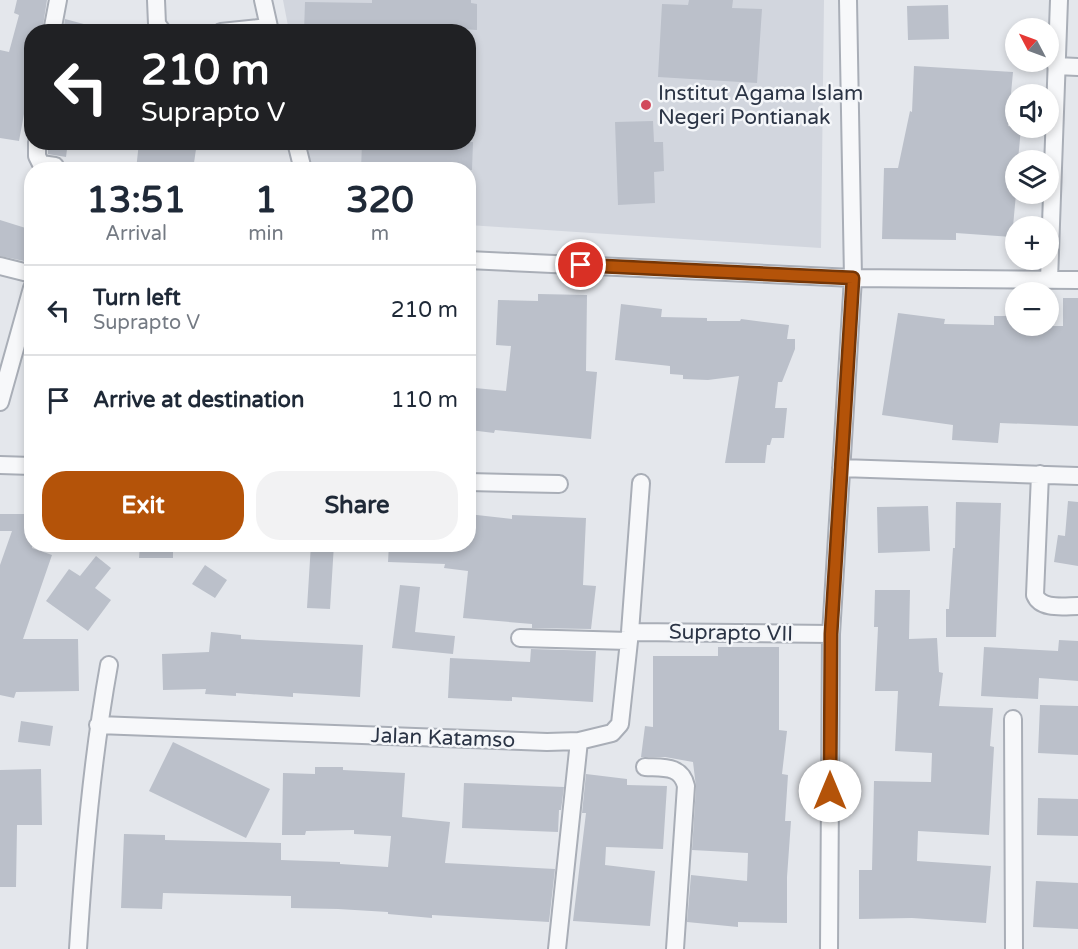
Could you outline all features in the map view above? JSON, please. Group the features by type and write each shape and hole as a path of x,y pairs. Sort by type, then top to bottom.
{"street":[{"path":"54,24 58,0"},
{"path":"156,0 157,24"},
{"path":"263,0 268,24"},
{"path":"830,949 831,634 853,278 848,0"},
{"path":"1058,18 1059,0"},
{"path":"1059,66 1078,67"},
{"path":"1049,280 1056,72"},
{"path":"476,260 853,278 1078,280"},
{"path":"0,266 24,272"},
{"path":"0,402 24,316"},
{"path":"0,465 24,466"},
{"path":"841,468 1078,476"},
{"path":"1040,474 1035,595 1040,603 1047,605 1078,606"},
{"path":"476,482 559,484"},
{"path":"630,636 641,483"},
{"name":"Suprapto VII","path":"520,638 831,634"},
{"name":"Jalan Katamso","path":"98,725 547,742 579,741 606,735 619,727 630,636"},
{"path":"78,949 98,725 109,665"},
{"path":"1013,719 1014,949"},
{"path":"557,949 579,741"},
{"path":"645,767 675,769 681,774 686,786 675,949"}],"shaded area":[{"name":"Institut Agama Islam Negeri Pontianak","path":"283,0 824,0 821,248 476,226 476,162 311,162 308,150 476,150 476,24 288,24"}],"building":[{"path":"17,0 47,0 43,24 24,24 24,114 19,141 0,138 0,50 9,52 19,15 14,13"},
{"path":"372,0 471,0 471,3 477,4 477,30 476,24 304,24 305,2 372,3"},
{"path":"689,0 733,0 732,8 762,9 757,83 658,77 662,4 688,5"},
{"path":"948,5 949,39 908,40 907,6"},
{"path":"65,19 84,24 64,24"},
{"path":"914,66 1013,72 1012,84 1005,84 1005,138 1020,138 1019,150 1005,150 1005,204 1015,204 1014,216 1005,216 1005,236 956,233 956,240 882,239 884,168 898,168 910,111 912,112"},
{"path":"653,121 654,142 663,142 664,171 654,172 655,203 618,205 615,122"},
{"path":"48,150 67,150 66,157 48,154"},
{"path":"138,150 196,150 194,162 137,162"},
{"path":"362,150 473,150 472,162 361,162"},
{"path":"0,220 24,228 24,261 0,256"},
{"path":"538,294 587,295 586,371 597,372 591,439 495,430 494,433 476,431 476,388 506,391 511,346 496,345 498,300 538,301"},
{"path":"1063,298 1078,298 1078,426 1000,423 998,443 952,440 953,425 882,415 898,313 945,319 944,324 994,325 994,316 1005,316 1005,336 1059,336 1059,326 1063,326"},
{"path":"621,304 662,309 661,317 707,318 707,321 740,321 741,319 789,325 787,339 795,339 795,349 782,382 778,382 775,408 787,408 784,438 772,438 770,445 767,445 765,463 725,463 739,376 708,380 683,379 683,375 670,374 670,366 615,360"},
{"path":"1068,501 1078,502 1078,566 1054,562 1058,535 1065,536"},
{"path":"956,502 1001,503 996,637 946,637 946,609 949,609 953,548 955,548"},
{"path":"928,506 930,551 878,553 877,507"},
{"path":"0,514 24,514 24,552 43,552 52,555 23,639 78,639 79,691 16,692 14,698 0,695 0,565 12,531 0,531"},
{"path":"476,515 512,519 512,515 586,518 583,585 596,586 591,629 532,628 532,624 463,618 468,571 444,568 445,564 388,562 389,552 476,552"},
{"path":"139,552 173,552 173,558 139,558"},
{"path":"310,552 334,552 330,609 307,608"},
{"path":"96,556 111,568 95,588 111,600 88,631 46,601 69,569 80,576"},
{"path":"205,565 227,580 215,598 192,584"},
{"path":"400,585 420,587 415,632 455,636 453,654 392,648"},
{"path":"875,590 910,590 909,639 937,638 939,672 943,673 939,706 993,708 990,746 994,747 989,835 918,831 917,861 991,866 986,923 912,918 859,919 859,870 872,870 874,781 931,782 932,753 895,751 898,691 875,691 878,627 874,627"},
{"path":"211,632 241,635 241,639 363,645 360,697 293,693 293,697 236,693 236,696 205,694 206,689 163,690 162,654 209,652"},
{"path":"1059,640 1078,641 1078,681 1039,678 1038,699 981,696 984,647 1058,651"},
{"path":"718,647 779,647 779,730 787,731 782,774 788,775 785,821 791,821 787,877 787,923 738,922 738,927 687,922 691,875 747,881 748,853 692,850 696,787 693,762 665,757 641,757 645,726 653,727 653,656 718,656"},
{"path":"531,649 596,651 593,702 512,697 512,701 448,698 450,658 530,662"},
{"path":"1040,705 1078,706 1078,755 1038,753"},
{"path":"21,721 53,726 50,746 18,742"},
{"path":"173,742 270,789 246,838 149,791"},
{"path":"315,767 343,767 343,770 405,773 402,817 450,822 445,863 555,869 549,922 432,915 432,918 388,914 388,912 291,908 291,896 163,893 162,909 121,908 124,834 165,835 165,840 281,843 281,860 340,862 340,864 388,867 391,836 354,834 354,830 306,831 305,835 282,835 283,773 315,774"},
{"path":"41,769 42,825 17,825 16,887 0,887 0,770"},
{"path":"586,774 627,779 627,785 667,786 663,849 606,847 605,865 655,871 650,926 573,921 586,813 582,813"},
{"path":"464,783 564,787 561,810 559,810 558,832 462,828"},
{"path":"1038,798 1078,799 1078,836 1037,835"},
{"path":"1036,881 1078,883 1078,929 1033,927"}],"place":[{"name":"Institut Agama Islam Negeri Pontianak","path":"646,105"}],"route":[{"path":"581,265 853,278 831,634 830,791"}]}
